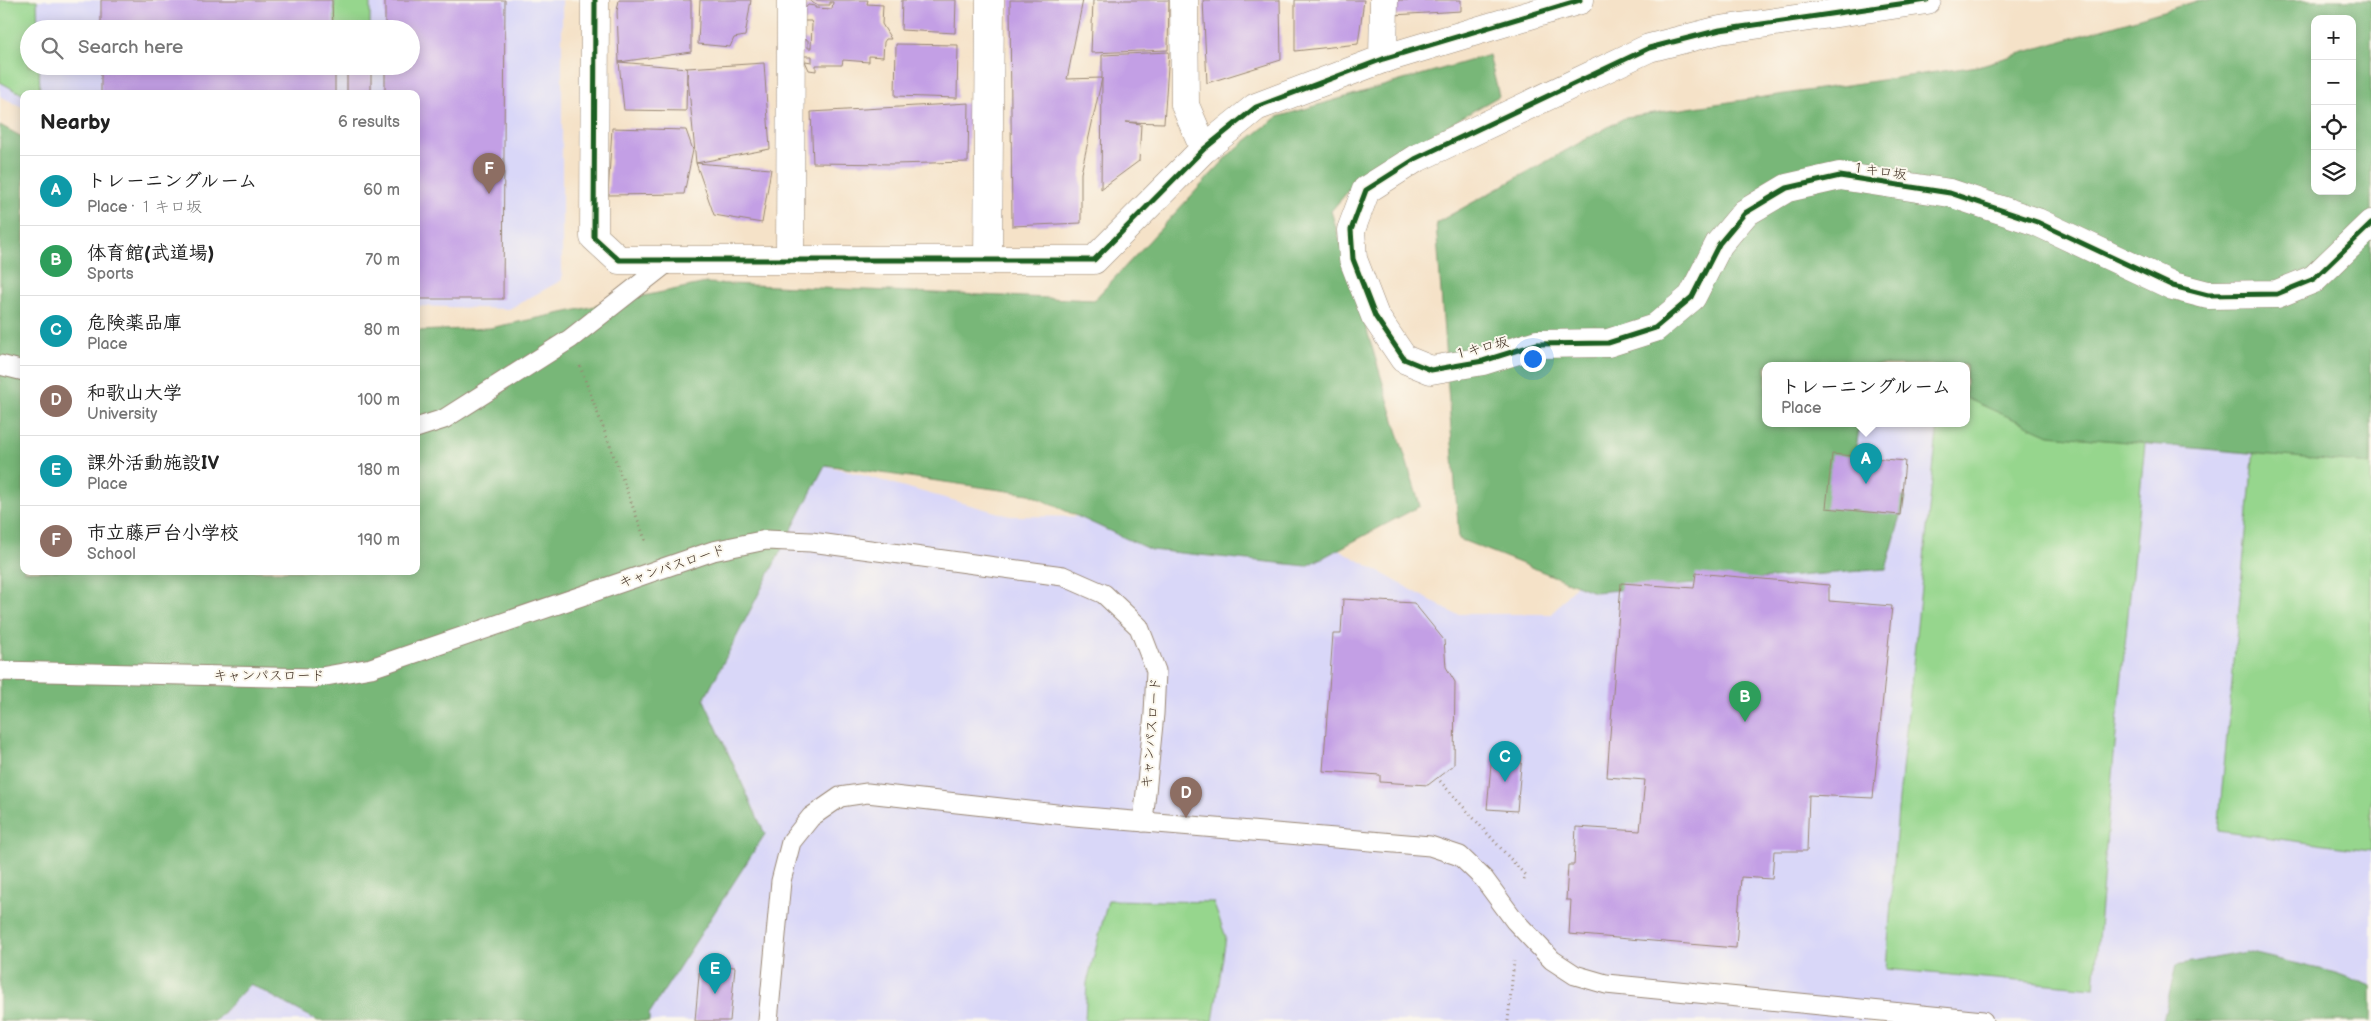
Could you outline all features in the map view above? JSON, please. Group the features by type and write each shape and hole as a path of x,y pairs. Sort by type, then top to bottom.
{"street":[{"path":"594,0 594,237 619,260 988,261 1094,260 1204,149 1256,107 1383,59 1580,0"},
{"path":"790,0 790,259"},
{"path":"988,261 990,0"},
{"path":"1184,0 1184,105 1204,149"},
{"path":"1383,59 1384,0"},
{"name":"１キロ坂","path":"1927,0 1720,30 1649,48 1415,159 1366,190 1351,230 1352,258 1375,316 1404,359 1431,370 1483,361 1537,344 1608,343 1655,328 1692,297 1718,244 1745,213 1787,188 1840,176 1950,193 2037,222 2173,286 2208,295 2277,294 2314,279 2371,224"}],"lane":[{"path":"420,427 444,419 570,339 672,259"},
{"path":"0,365 20,370"},
{"name":"キャンパスロード","path":"0,671 315,678 371,668 713,551 766,540 812,542 1063,576 1104,594 1139,627 1156,671 1154,714 1143,822"},
{"path":"768,1021 781,881 791,842 811,817 840,797 867,793 1143,822 1430,846 1460,856 1484,879 1515,921 1552,960 1575,976 1606,984 1983,1021"}],"path":[{"path":"570,339 656,570"},
{"path":"1440,781 1525,874"},
{"path":"1508,1021 1514,961"}],"shaded area":[{"path":"0,0 562,0 562,280 509,309 420,306 420,90 20,90 20,106 0,96"},
{"path":"1811,328 2371,369 2371,1021 0,1021 0,592 348,609 825,465 1010,516 1110,517 1295,525 1455,614 1552,614 1599,556 1782,427 1970,427 1970,362 1953,362"}],"green space":[{"path":"0,0 37,0 38,20 20,20 20,75 39,75 40,90 20,90 20,93 0,82"},
{"path":"334,0 370,0 370,20 335,20"},
{"path":"2200,0 2371,0 2371,464 2049,435 1970,400 1970,362 1762,362 1762,427 1859,427 1851,480 1906,498 1886,569 1594,592 1459,539 1436,223 1626,117 1978,66"},
{"path":"1489,55 1499,96 1363,174 1331,211 1420,506 1307,566 1151,550 1029,494 825,465 704,700 765,834 649,1014 649,1021 318,1021 250,984 215,1021 0,1021 0,125 20,136 20,575 420,575 420,331 490,328 706,283 1094,300 1232,152 1277,117"},
{"path":"1949,325 2149,403 2111,785 2094,988 1886,969 1898,809 1938,427 1970,427 1970,362 1965,362"},
{"path":"2371,428 2371,851 2218,831 2255,437"},
{"path":"1108,900 1213,902 1226,937 1213,1021 1085,1021 1087,983"},
{"path":"2247,952 2336,973 2371,986 2371,1021 2163,1021 2176,965"}],"building":[{"path":"101,0 332,0 333,20 101,20"},
{"path":"385,0 505,0 503,299 420,299 420,90 385,90 385,75 420,75 420,20 385,20"},
{"path":"619,0 691,0 691,52 619,62 617,11"},
{"path":"700,0 751,0 745,36 734,38 730,47 698,44"},
{"path":"809,0 868,0 867,4 883,5 882,24 891,39 886,39 884,42 883,57 869,56 869,62 843,60 842,65 816,65 816,71 809,70 805,61 812,62 812,56 801,56 801,39 808,40 808,48 811,48 812,24 811,21 804,21 804,10 808,5 815,6 815,8 832,9 833,2 830,2 830,5 816,5"},
{"path":"902,0 956,0 955,33 901,30"},
{"path":"1010,0 1083,0 1067,79 1102,78 1081,173 1081,223 1012,226"},
{"path":"1093,0 1169,0 1168,50 1091,53"},
{"path":"1203,0 1280,0 1281,60 1207,83"},
{"path":"1295,0 1364,0 1358,44 1295,51"},
{"path":"1394,0 1461,0 1461,11 1393,15"},
{"path":"896,44 958,45 957,98 895,96"},
{"path":"1169,52 1164,123 1126,122 1141,124 1139,161 1101,189 1102,55"},
{"path":"619,62 687,68 686,111 624,110"},
{"path":"764,63 770,149 696,163 687,68"},
{"path":"101,75 335,75 335,90 101,90"},
{"path":"347,75 371,75 371,90 347,90"},
{"path":"969,103 968,162 894,164 813,163 811,112"},
{"path":"612,128 686,130 693,150 684,194 608,195"},
{"path":"696,163 771,169 762,223 714,215"},
{"path":"1832,454 1905,461 1900,515 1826,508"},
{"path":"1696,573 1829,585 1829,601 1892,606 1873,798 1809,795 1807,851 1774,851 1772,879 1741,877 1736,948 1569,934 1571,900 1566,900 1568,865 1574,865 1576,827 1640,831 1645,780 1607,777 1621,583 1694,588"},
{"path":"1343,599 1414,603 1444,640 1446,667 1455,682 1454,765 1428,785 1380,782 1380,775 1323,771 1333,634 1341,634"},
{"path":"1492,753 1522,755 1517,811 1487,809"},
{"path":"700,964 735,967 730,1021 695,1021"}],"cycle path":[{"path":"595,0 594,237 619,260 1094,260 1204,149 1256,107 1383,59 1580,0"},
{"path":"1927,0 1720,30 1649,48 1415,159 1366,190 1351,230 1353,259 1375,316 1404,359 1431,370 1483,361 1537,344 1608,343 1655,328 1692,297 1719,244 1745,213 1787,188 1840,176 1950,193 2037,222 2173,286 2208,295 2277,294 2314,279 2371,224"}],"place":[{"name":"市立藤戸台小学校","path":"489,194"},
{"name":"トレーニングルーム","path":"1866,484"},
{"name":"体育館(武道場)","path":"1745,722"},
{"name":"危険薬品庫","path":"1505,782"},
{"name":"和歌山大学","path":"1186,818"},
{"name":"課外活動施設IV","path":"715,994"}]}
